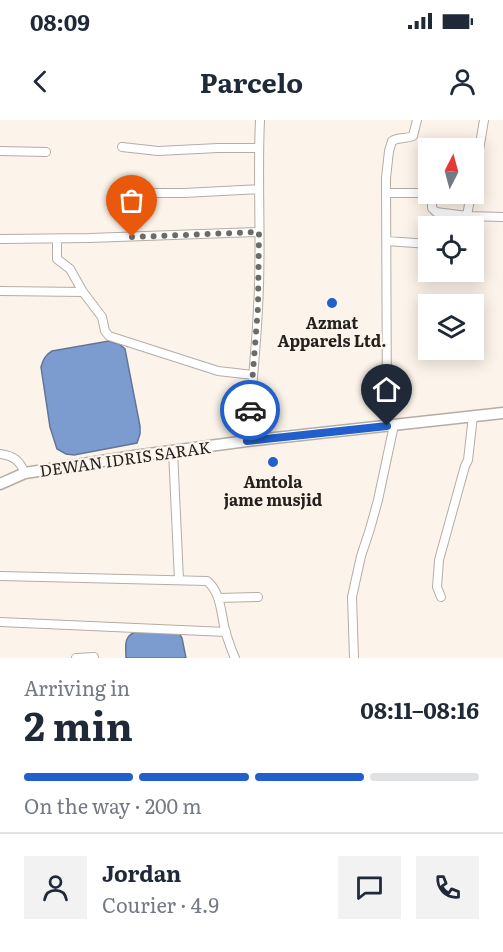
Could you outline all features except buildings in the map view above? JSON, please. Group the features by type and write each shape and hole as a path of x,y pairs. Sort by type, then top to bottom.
{"main road":[{"name":"DEWAN IDRIS SARAK","path":"0,484 25,473 173,451 503,413"}],"street":[{"path":"247,441 258,307 260,120"},
{"path":"354,658 352,597 361,556 378,500 390,426 386,178 392,141 413,136 417,120"},
{"path":"481,138 484,120"},
{"path":"122,147 158,151 258,148"},
{"path":"0,151 46,152"},
{"path":"114,193 184,193 259,189"},
{"path":"386,193 418,193"},
{"path":"431,204 436,212 467,216 469,204"},
{"path":"484,217 503,218"},
{"path":"0,239 259,232"},
{"path":"57,239 57,259 70,269 83,292 102,317 105,332 109,336 218,371 253,375"},
{"path":"387,241 418,243"},
{"path":"0,291 83,292"},
{"path":"441,597 437,586 439,560 451,511 468,460 473,416"},
{"path":"173,451 179,580"},
{"path":"0,454 9,455 20,463 25,473"},
{"path":"0,576 207,580 213,585 218,598 235,658"},
{"path":"218,598 258,597"},
{"path":"0,622 226,632"},
{"path":"76,658 94,657"}],"water":[{"path":"109,341 125,349 140,426 137,443 74,455 66,454 57,449 50,427 41,367 46,356 52,351"},
{"path":"162,631 179,633 186,658 126,658 126,643 131,634"}],"way so far":[{"path":"132,237 259,232 258,307 250,410"}],"place":[{"name":"Azmat Apparels Ltd.","path":"332,303"},
{"name":"Amtola jame musjid","path":"273,462"}],"route":[{"path":"250,410 247,441 387,426"}]}
